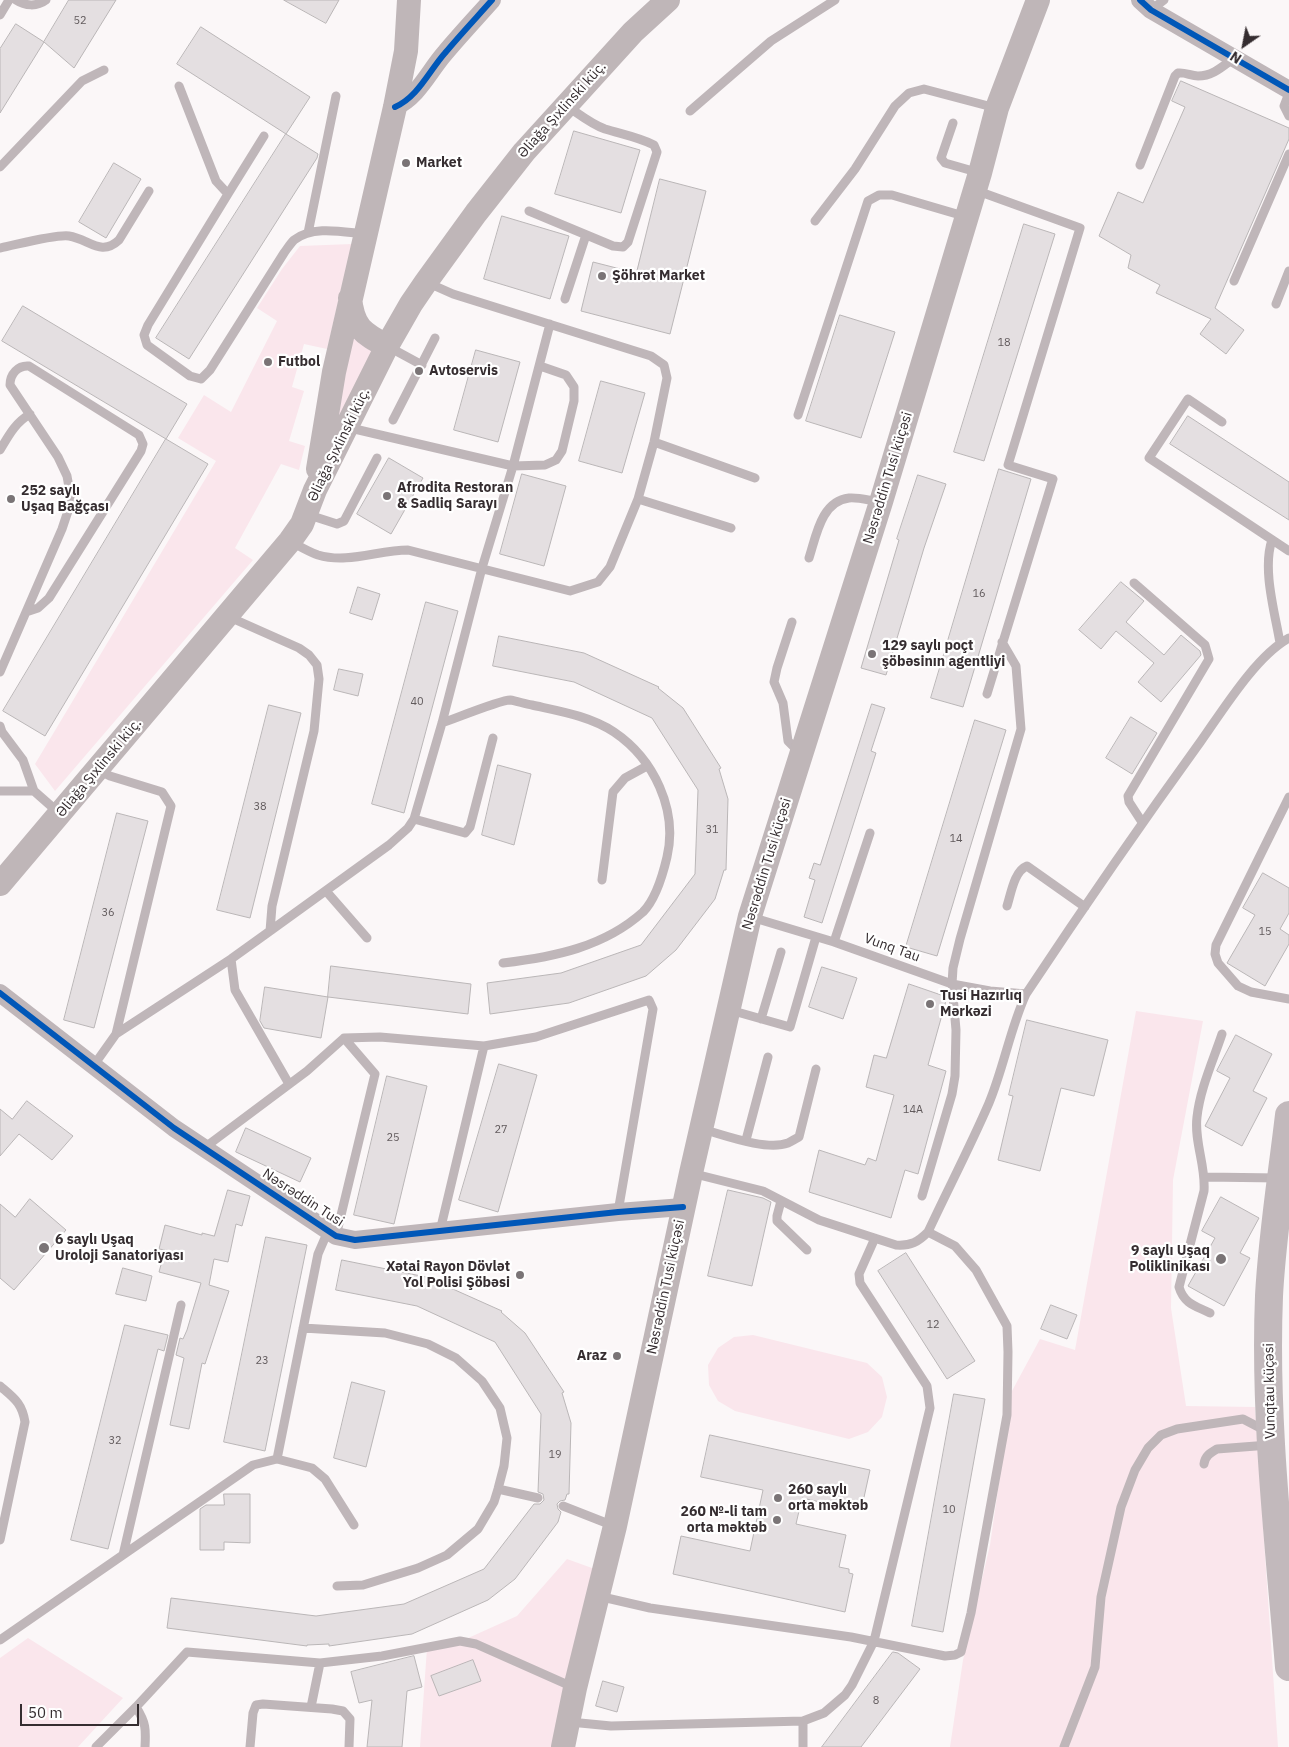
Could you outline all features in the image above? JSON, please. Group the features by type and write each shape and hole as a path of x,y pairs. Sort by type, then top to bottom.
{"main road":[{"path":"315,490 326,414 350,296 395,107 406,51 409,0"},
{"name":"Əliağa Şıxlinski küç.","path":"0,884 290,541 306,514 315,490 388,346 411,304 426,282 524,152 632,32 668,0"},
{"name":"Nəsrəddin Tusi küçəsi","path":"563,1747 575,1688 615,1526 691,1173 750,916 881,502 978,182 997,108 1038,0"},
{"path":"350,296 353,317 359,328 369,336 388,346"},
{"name":"Vunqtau küçəsi","path":"1289,1115 1273,1242 1269,1296 1271,1439 1289,1667"}],"street":[{"path":"395,107 404,103 416,92 443,55 492,0"},
{"path":"1152,3 1234,58 1289,91"},
{"name":"Nəsrəddin Tusi","path":"0,993 174,1128 332,1234 354,1240 618,1212 684,1207"}],"lane":[{"path":"0,15 10,0"},
{"path":"16,0 23,4 41,4 46,0"},
{"path":"690,111 771,41 835,0"},
{"path":"1140,165 1175,76 1183,72 1198,76 1217,72 1234,58"},
{"path":"0,167 82,81 104,70"},
{"path":"179,86 216,181 228,194"},
{"path":"815,221 855,169 895,106 909,93 924,89 997,108"},
{"path":"1289,91 1284,106 1289,116"},
{"path":"308,233 336,96"},
{"path":"529,212 613,246 623,247 628,242 657,152 654,145 643,139 603,128 590,122 565,105"},
{"path":"953,123 941,158 945,163 978,182 1080,228 1008,465 1053,480 987,694"},
{"path":"264,136 148,325 144,335 146,345 190,376 200,379 210,370 284,253 295,240 308,233 326,230 365,234"},
{"path":"1234,281 1289,154"},
{"path":"0,248 59,236 70,236 105,248 112,246 119,240 149,191"},
{"path":"798,415 868,201 879,195 892,195 967,217"},
{"path":"565,299 586,235"},
{"path":"1276,304 1289,271"},
{"path":"290,541 318,555 336,558 356,558 390,550 408,550 570,591 598,582 610,567 638,499 654,442 667,378 664,365 651,356 453,294 426,282"},
{"path":"94,1065 116,1034 231,959 326,891 389,845 414,820 442,723 482,568 513,466 550,324"},
{"path":"393,420 436,338"},
{"path":"388,346 422,366"},
{"path":"0,672 26,612 62,530 70,506 67,476 58,458 30,414 12,391 10,385 10,380 18,367 23,365 29,366 139,436 143,444 141,451 49,598 38,608 26,612"},
{"path":"346,427 513,466 545,465 556,460 562,451 574,401 574,387 566,375 540,366"},
{"path":"1222,422 1188,400 1149,458 1289,551"},
{"path":"0,450 13,428 20,420 30,414"},
{"path":"654,442 756,478"},
{"path":"306,514 337,524 344,521 377,458"},
{"path":"809,558 823,516 834,504 848,498 881,502"},
{"path":"638,499 731,528"},
{"path":"1272,540 1268,565 1280,643"},
{"path":"1134,583 1205,645 1209,659 1128,796 1129,802 1142,822"},
{"path":"226,616 299,648 309,655 317,665 319,679 314,731 272,906 270,931"},
{"path":"792,622 774,682 783,703 788,741 802,754"},
{"path":"691,1173 763,1191 819,1220 896,1246 908,1246 918,1242 928,1232 989,1103 1017,1014 1026,994 1142,822 1260,661 1280,643 1289,638"},
{"path":"922,1196 956,1076 956,1030 952,984 960,939 1021,729 1016,666 1002,642"},
{"path":"442,723 508,700 584,718 614,732 640,755 658,782 668,814 669,847 661,881 645,910 615,934 582,948 538,959 504,963"},
{"path":"0,726 2,732 23,760 34,791 60,814"},
{"path":"414,820 465,833 470,827 493,738"},
{"path":"602,880 613,792 625,778 648,766"},
{"path":"98,770 110,776 162,792 171,806 116,1034"},
{"path":"0,791 34,791"},
{"path":"1289,797 1216,945 1214,954 1218,963 1238,986 1251,992 1289,999"},
{"path":"834,942 870,833"},
{"path":"1007,906 1018,874 1027,866 1085,907"},
{"path":"326,891 367,938"},
{"name":"Vunq Tau","path":"750,916 834,942 952,984 990,991 1026,994"},
{"path":"729,1009 790,1027 816,937"},
{"path":"761,1019 780,952"},
{"path":"231,959 234,990 289,1084"},
{"path":"204,1148 307,1071 344,1038 380,1036 484,1046 536,1037 649,1000 653,1009 618,1212"},
{"path":"1210,1313 1189,1303 1182,1297 1179,1288 1204,1191 1205,1177 1199,1149 1197,1118 1202,1093 1222,1034"},
{"path":"277,1459 318,1254 332,1234 375,1074 344,1038"},
{"path":"440,1231 484,1046"},
{"path":"746,1140 768,1057"},
{"path":"702,1128 771,1145 787,1143 798,1137 816,1069"},
{"path":"1205,1177 1282,1178"},
{"path":"781,1201 776,1216 777,1221 807,1250"},
{"path":"598,1596 650,1608 874,1641 945,1656 961,1652 971,1613 1007,1415 1007,1326 976,1270 955,1246 928,1232"},
{"path":"568,1721 611,1726 802,1720 824,1713 845,1695 852,1685 874,1641 930,1408 927,1386 860,1283 859,1274 875,1238"},
{"path":"123,1555 181,1306"},
{"path":"303,1328 385,1333 428,1344 456,1358 482,1381 500,1408 506,1438 504,1466 498,1489 494,1502 478,1529 447,1555 418,1568 363,1586 337,1586"},
{"path":"0,1386 18,1402 24,1411 25,1422 0,1540"},
{"path":"1064,1747 1095,1667 1101,1597 1121,1507 1135,1470 1148,1448 1161,1435 1177,1429 1243,1419 1271,1439"},
{"path":"1204,1464 1209,1453 1217,1449 1271,1439"},
{"path":"0,1640 253,1465 277,1459 312,1468 325,1479 354,1524"},
{"path":"498,1489 538,1498"},
{"path":"563,1506 615,1526"},
{"path":"96,1747 187,1652 320,1663 382,1656 460,1642 476,1644 575,1688"},
{"path":"312,1707 320,1663"},
{"path":"250,1747 253,1712 256,1705 263,1704 343,1711 350,1719 349,1747"},
{"path":"136,1707 144,1719 146,1729 144,1747"},
{"path":"802,1720 803,1747"}],"shaded area":[{"path":"352,244 327,349 304,344 292,387 304,391 289,441 305,446 299,470 281,464 235,548 253,560 55,791 35,764 216,461 178,438 204,395 231,412 277,321 257,308 282,269 300,246"},
{"path":"349,332 375,353 331,439"},
{"path":"1136,1011 1203,1021 1173,1180 1171,1308 1186,1406 1255,1407 1278,1747 950,1747 963,1660 990,1545 1012,1391 1040,1339 1075,1350"},
{"path":"753,1335 867,1363 882,1377 887,1397 882,1417 868,1432 849,1439 735,1411 718,1401 709,1385 708,1365 718,1348 734,1337"},
{"path":"567,1559 603,1572 564,1747 420,1747 427,1648 446,1648 517,1616"},
{"path":"28,1638 123,1698 78,1747 0,1747 0,1658"}],"building":[{"path":"69,0 116,0 74,68 44,42"},
{"path":"284,0 339,0 326,23"},
{"path":"16,24 44,42 0,113 0,49"},
{"path":"201,27 310,97 286,134 177,64"},
{"path":"1181,81 1289,128 1289,139 1215,308 1244,330 1226,354 1200,334 1211,319 1156,293 1160,285 1128,268 1131,255 1099,236 1118,192 1143,203 1185,107 1172,101"},
{"path":"574,131 640,150 621,213 555,194"},
{"path":"286,134 318,154 317,158 189,359 156,338"},
{"path":"114,163 141,179 106,238 79,222"},
{"path":"660,179 706,191 670,334 581,311 593,262 636,273"},
{"path":"502,216 569,236 550,299 484,279"},
{"path":"1024,224 1055,234 984,461 954,452"},
{"path":"23,306 187,404 166,439 2,341"},
{"path":"840,315 895,332 861,438 806,421"},
{"path":"476,350 520,362 498,442 454,430"},
{"path":"601,381 645,393 622,473 579,461"},
{"path":"1188,416 1289,482 1289,520 1170,444"},
{"path":"166,439 208,464 45,736 3,711"},
{"path":"389,458 423,478 391,534 357,514"},
{"path":"999,469 1031,479 963,707 931,698"},
{"path":"522,474 566,486 544,566 500,554"},
{"path":"918,475 946,484 924,548 886,675 861,668 899,540 897,539"},
{"path":"1121,582 1144,601 1126,622 1164,655 1181,635 1200,651 1201,655 1161,702 1138,682 1154,663 1116,631 1101,649 1079,630"},
{"path":"358,587 380,594 372,620 350,613"},
{"path":"426,602 458,611 404,813 372,804"},
{"path":"499,636 584,653 659,687 683,708 721,768 719,769 728,799 726,870 724,870 715,899 676,950 646,976 569,1003 490,1014 487,983 561,973 641,945 695,874 698,790 652,718 574,682 493,666"},
{"path":"339,669 363,674 358,696 334,690"},
{"path":"872,704 885,708 871,751 876,753 822,923 804,917 815,880 809,878 814,863 820,865"},
{"path":"269,705 301,713 250,918 217,910"},
{"path":"1131,717 1157,733 1132,774 1106,758"},
{"path":"975,720 1006,730 937,956 906,947"},
{"path":"498,765 531,774 514,845 482,835"},
{"path":"117,813 148,821 94,1028 64,1020"},
{"path":"1263,873 1289,888 1289,913 1280,929 1289,935 1289,944 1265,986 1227,963 1255,915 1243,908"},
{"path":"331,966 471,984 468,1014 328,997"},
{"path":"822,967 857,978 843,1019 809,1007"},
{"path":"909,984 947,997 928,1065 946,1071 918,1174 905,1170 891,1218 809,1192 819,1150 865,1165 868,1158 876,1161 894,1095 866,1087 874,1055 886,1058"},
{"path":"265,987 328,997 321,1038 264,1028 260,1021"},
{"path":"1027,1020 1108,1040 1094,1096 1061,1088 1040,1171 998,1160 1013,1096 1009,1095"},
{"path":"1236,1035 1272,1054 1253,1091 1267,1098 1242,1146 1205,1126 1230,1078 1217,1071"},
{"path":"499,1064 537,1075 498,1212 459,1200"},
{"path":"387,1076 427,1086 394,1224 354,1215"},
{"path":"27,1101 73,1136 52,1160 19,1134 0,1156 0,1109 12,1119"},
{"path":"246,1128 311,1158 300,1182 236,1152"},
{"path":"228,1190 250,1196 242,1226 236,1224 228,1262 214,1259 209,1285 229,1291 205,1364 202,1363 189,1429 170,1425 184,1358 176,1355 180,1338 183,1339 187,1330 201,1283 159,1272 165,1250 159,1249 165,1225 202,1235 202,1233 214,1236"},
{"path":"728,1190 763,1198 771,1202 752,1286 708,1276"},
{"path":"1221,1197 1259,1218 1240,1253 1250,1258 1224,1306 1188,1286 1215,1238 1202,1231"},
{"path":"30,1199 66,1230 14,1290 0,1278 0,1204 15,1217"},
{"path":"266,1237 307,1245 265,1451 224,1442"},
{"path":"906,1253 975,1361 947,1379 878,1271"},
{"path":"342,1260 426,1277 502,1311 525,1333 564,1392 562,1393 571,1423 569,1494 567,1494 565,1500 557,1504 561,1512 558,1522 515,1579 488,1600 412,1634 329,1646 329,1644 307,1646 167,1628 171,1598 316,1616 404,1604 484,1569 534,1504 540,1504 544,1500 543,1494 538,1492 541,1414 495,1342 417,1306 336,1290"},
{"path":"123,1268 152,1276 146,1301 116,1294"},
{"path":"1051,1305 1077,1315 1067,1339 1041,1329"},
{"path":"125,1325 168,1335 164,1351 158,1349 108,1549 71,1540"},
{"path":"352,1382 385,1391 366,1467 334,1458"},
{"path":"954,1394 985,1399 943,1632 912,1626"},
{"name":"260 №-li tam orta məktəb","path":"710,1435 870,1470 861,1511 802,1498 796,1524 846,1535 839,1567 849,1569 849,1573 853,1574 845,1612 673,1574 681,1536 750,1551 763,1490 701,1477"},
{"path":"224,1494 250,1494 250,1543 224,1542 224,1550 200,1550 200,1509 206,1505 224,1505"},
{"path":"893,1652 898,1653 920,1669 861,1747 822,1747"},
{"path":"414,1656 422,1687 407,1691 402,1747 367,1747 372,1700 359,1703 351,1672"},
{"path":"473,1660 481,1681 439,1696 431,1676"},
{"path":"603,1681 624,1687 617,1712 596,1706"}],"cycle path":[{"path":"395,107 403,103 417,90 445,53 492,0"},
{"path":"1140,0 1151,10 1289,90"},
{"path":"0,993 174,1128 336,1236 355,1240 618,1212 683,1207"}],"place":[{"name":"Market","path":"406,163"},
{"name":"Şöhrət Market","path":"602,276"},
{"name":"Futbol","path":"268,362"},
{"name":"Avtoservis","path":"419,371"},
{"name":"Afrodita Restoran & Sadliq Sarayı","path":"387,496"},
{"name":"252 saylı Uşaq Bağçası","path":"11,499"},
{"name":"129 saylı poçt şöbəsinın agentliyi","path":"872,654"},
{"name":"Tusi Hazırlıq Mərkəzi","path":"930,1004"},
{"name":"6 saylı Uşaq Uroloji Sanatoriyası","path":"44,1248"},
{"name":"9 saylı Uşaq Poliklinikası","path":"1221,1259"},
{"name":"Xətai Rayon Dövlət Yol Polisi Şöbəsi","path":"520,1275"},
{"name":"Araz","path":"617,1356"},
{"name":"260 saylı orta məktəb","path":"778,1498"},
{"name":"260 №-li tam orta məktəb","path":"777,1520"}]}
